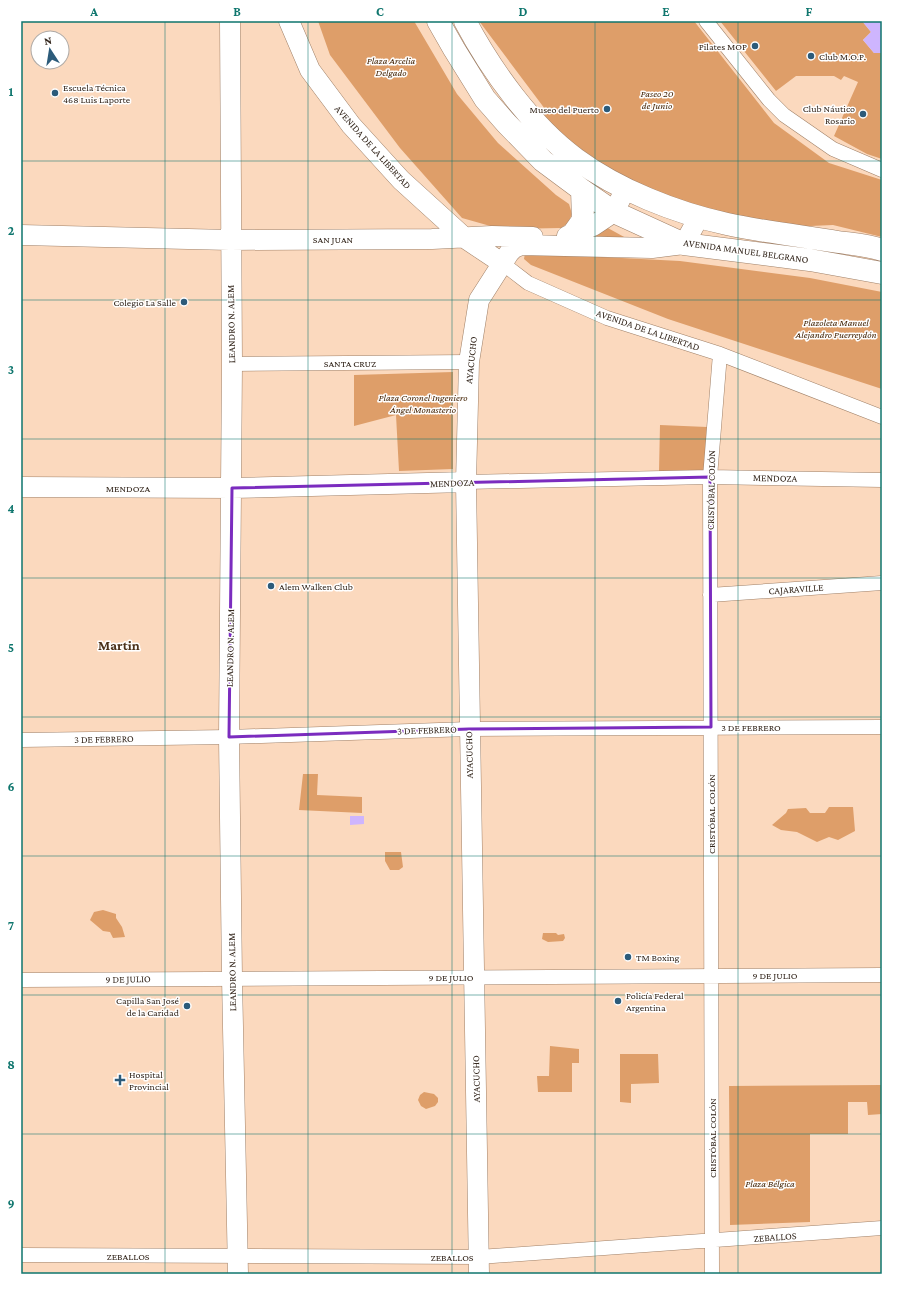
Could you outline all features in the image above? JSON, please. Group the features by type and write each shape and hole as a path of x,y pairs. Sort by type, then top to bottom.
{"main road":[{"name":"LEANDRO N. ALEM","path":"230,21 232,488 229,737 238,1265"},
{"name":"AVENIDA DE LA LIBERTAD","path":"289,21 310,70 351,125 401,180 466,239 508,255"},
{"name":"AVENIDA MANUEL BELGRANO","path":"438,21 485,99 506,124 543,161 614,212 684,244 810,260 882,274"},
{"path":"465,21 475,39 510,90 544,131 573,156 625,190 699,217 728,224 882,250"},
{"path":"559,173 573,156"},
{"path":"573,234 583,220 582,190"},
{"name":"SAN JUAN","path":"21,235 230,240 466,239 503,236 562,238 593,226 614,212 625,190"},
{"path":"508,255 521,245 652,248 684,244 699,217"},
{"name":"AYACUCHO","path":"479,1266 466,482 469,362 479,300 508,255"},
{"name":"MENDOZA","path":"21,487 232,488 466,482"}],"street":[{"path":"706,21 769,100 784,115 833,149 882,170"},
{"name":"AVENIDA DE LA LIBERTAD","path":"508,255 528,283 607,318 720,354 882,417"},
{"name":"CRISTÓBAL COLÓN","path":"712,1274 710,477 720,354"},
{"name":"SANTA CRUZ","path":"232,364 469,362"},
{"name":"MENDOZA","path":"466,482 710,477 882,480"},
{"name":"CAJARAVILLE","path":"710,595 882,583"},
{"name":"3 DE FEBRERO","path":"21,740 229,737 469,729 882,726"},
{"name":"9 DE JULIO","path":"21,980 882,975"},
{"name":"ZEBALLOS","path":"21,1255 238,1265 479,1266 712,1241 882,1228"}],"highlighted area":[{"path":"710,477 711,727 469,729 229,737 232,488"}],"green space":[{"name":"Plaza Arcelia Delgado","path":"318,21 414,21 457,94 498,143 556,195 569,204 572,214 568,223 561,228 501,229 462,218 400,148 330,55"},
{"name":"Paseo 20 de Junio","path":"479,21 694,21 774,123 829,163 882,180 882,237 833,225 788,227 748,224 639,188 566,139 544,116 545,109"},
{"name":"Club M.O.P.","path":"720,21 862,21 871,32 863,40 874,53 882,53 882,159 867,154 834,136 858,82 844,76 841,80 834,76 796,76 776,91"},
{"path":"606,227 635,243 583,242"},
{"name":"Plazoleta Manuel Alejandro Puerreydón","path":"525,253 680,261 810,278 882,292 882,389 668,319 531,265 524,259"},
{"name":"Plaza Coronel Ingeniero Ángel Monasterio","path":"453,372 453,469 399,471 396,415 354,426 354,375"},
{"path":"660,425 707,427 704,471 659,471"},
{"path":"303,774 318,774 317,795 362,797 362,813 299,810"},
{"path":"829,807 853,807 855,831 838,840 829,837 817,842 797,832 781,830 772,825 786,813 788,809 806,808 810,813 825,813"},
{"path":"385,852 401,852 403,867 399,870 390,870 385,861"},
{"path":"103,910 116,914 116,918 122,927 125,937 113,938 110,932 103,931 90,920 94,912"},
{"path":"543,933 556,933 558,935 564,934 565,938 563,941 548,942 542,939"},
{"path":"550,1046 579,1049 579,1063 572,1063 572,1092 538,1092 537,1076 549,1076"},
{"path":"620,1054 658,1054 659,1083 631,1084 631,1103 620,1102"},
{"name":"Plaza Bélgica","path":"882,1085 882,1114 868,1115 867,1102 848,1102 848,1134 810,1134 810,1222 730,1225 729,1086"},
{"path":"424,1092 434,1094 438,1098 438,1102 435,1106 426,1109 421,1106 418,1100 420,1095"}],"shaded area":[{"path":"862,21 882,21 882,53 874,53 863,40 871,32"},
{"path":"350,816 364,816 364,824 350,825"}],"place":[{"name":"Pilates MOP","path":"755,46"},
{"name":"Club M.O.P.","path":"811,56"},
{"name":"Escuela Técnica 468 Luis Laporte","path":"55,93"},
{"name":"Museo del Puerto","path":"607,109"},
{"name":"Club Náutico Rosario","path":"863,114"},
{"name":"Colegio La Salle","path":"184,302"},
{"name":"Alem Walken Club","path":"271,586"},
{"name":"TM Boxing","path":"628,957"},
{"name":"Policía Federal Argentina","path":"618,1001"},
{"name":"Capilla San José de la Caridad","path":"187,1006"},
{"name":"Hospital Provincial","path":"120,1080"}],"district":[{"name":"Martin","path":"119,645"}]}
